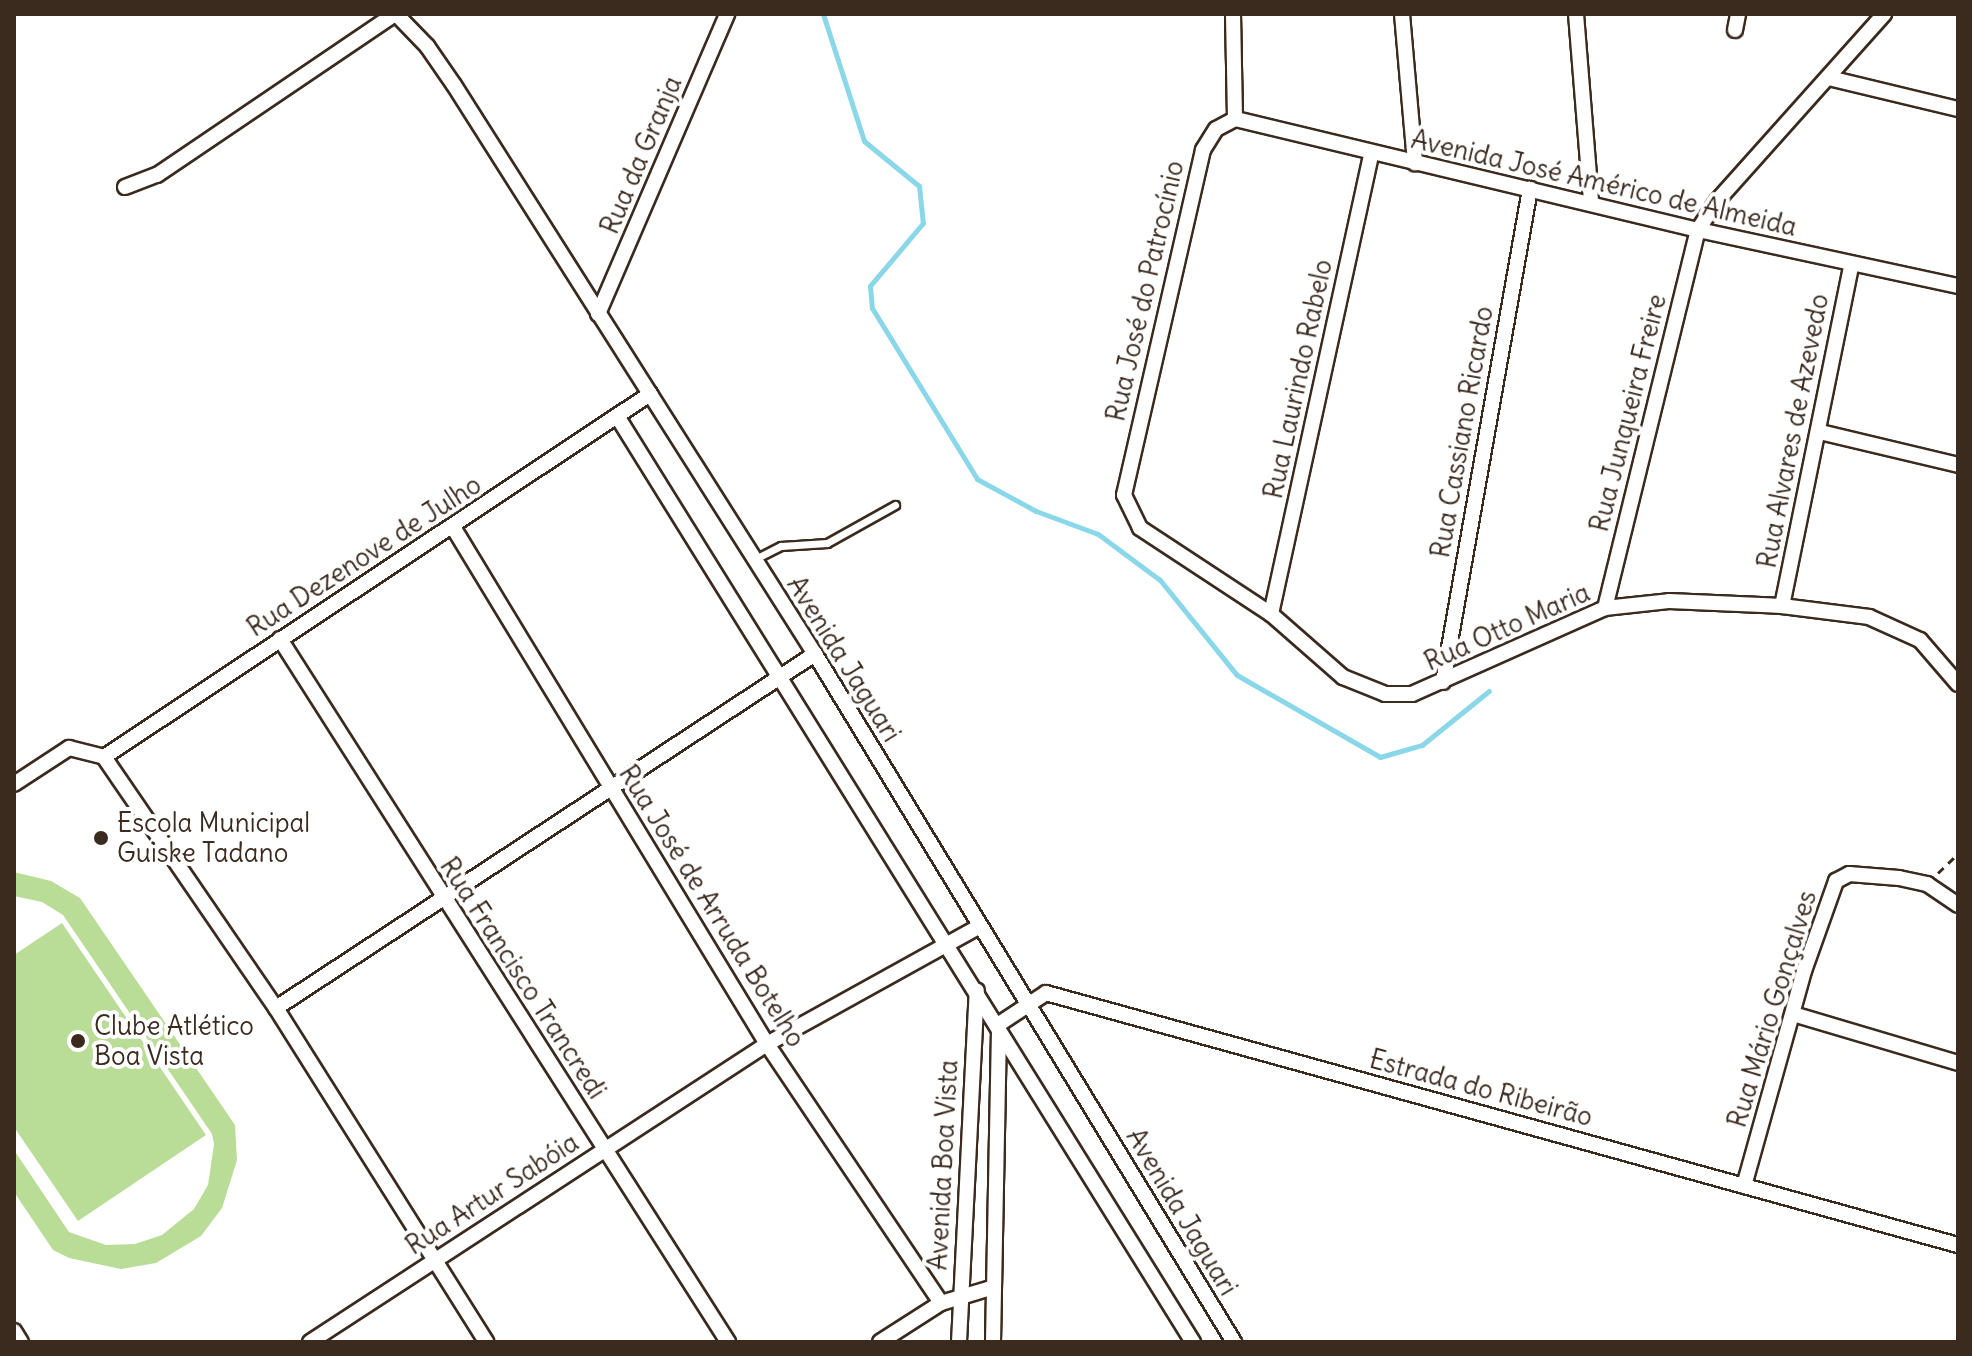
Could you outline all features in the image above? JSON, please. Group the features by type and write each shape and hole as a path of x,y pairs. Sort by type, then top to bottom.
{"street":[{"path":"125,187 157,175 395,14"},
{"name":"Avenida Jaguari","path":"395,14 427,46 454,85 755,559 1234,1342"},
{"name":"Rua da Granja","path":"598,314 727,14"},
{"path":"1233,14 1238,119"},
{"path":"1402,14 1415,163"},
{"path":"1576,14 1591,202"},
{"path":"1735,30 1738,14"},
{"path":"1698,230 1717,201 1884,14"},
{"path":"1829,78 1958,109"},
{"name":"Avenida José Américo de Almeida","path":"1238,119 1371,154 1591,202 1851,266 1958,286"},
{"name":"Rua José do Patrocínio","path":"1124,495 1203,150 1216,129 1238,119"},
{"name":"Rua Laurindo Rabelo","path":"1271,614 1371,154"},
{"name":"Rua Cassiano Ricardo","path":"1443,682 1530,189"},
{"name":"Rua Junqueira Freire","path":"1605,608 1698,230"},
{"name":"Rua Alvares de Azevedo","path":"1782,606 1820,432 1851,266"},
{"name":"Rua Dezenove de Julho","path":"104,757 650,394"},
{"path":"617,416 999,1024 1193,1342"},
{"path":"1820,432 1958,465"},
{"name":"Rua Otto Maria","path":"1124,495 1140,528 1271,614 1343,677 1367,689 1412,694 1605,608 1683,601 1782,606 1892,625 1920,640 1958,684"},
{"name":"Rua José de Arruda Botelho","path":"453,527 767,1044 941,1303"},
{"name":"Rua Francisco Trancredi","path":"280,639 440,896 607,1149 728,1342"},
{"path":"276,1008 440,896 783,679 815,654"},
{"path":"14,784 69,748 104,757 276,1008 431,1261 486,1342"},
{"name":"Rua Mário Gonçalves","path":"1744,1186 1793,1014 1836,881 1849,874 1873,873 1927,884 1958,905"},
{"name":"Rua Artur Sabóia","path":"310,1342 767,1044 947,941 978,927"},
{"name":"Avenida Boa Vista","path":"959,1342 977,990"},
{"name":"Estrada do Ribeirão","path":"999,1024 1036,995 1059,995 1958,1245"},
{"path":"1793,1014 1958,1063"},
{"name":"Avenida Boa Vista","path":"993,1342 999,1024"},
{"path":"880,1342 941,1303 994,1287"},
{"path":"14,1331 21,1342"}],"lane":[{"path":"755,559 781,546 827,543 895,505"}],"path":[{"path":"1927,884 1958,854"}],"green space":[{"path":"14,872 51,881 80,898 235,1125 237,1160 222,1208 201,1236 156,1263 121,1269 69,1258 53,1250 14,1192 14,1150 69,1232 106,1245 135,1244 162,1235 194,1209 208,1185 214,1144 212,1134 63,915 42,902 14,896"},
{"name":"Clube Atlético Boa Vista","path":"62,923 206,1135 78,1221 14,1127 14,955"}],"waterway":[{"path":"823,14 864,141 919,186 923,223 870,286 872,308 977,479 1036,511 1098,534 1160,580 1237,675 1380,757 1422,745 1489,691"}],"place":[{"name":"Escola Municipal Guiske Tadano","path":"101,838"},
{"name":"Clube Atlético Boa Vista","path":"78,1041"}]}
